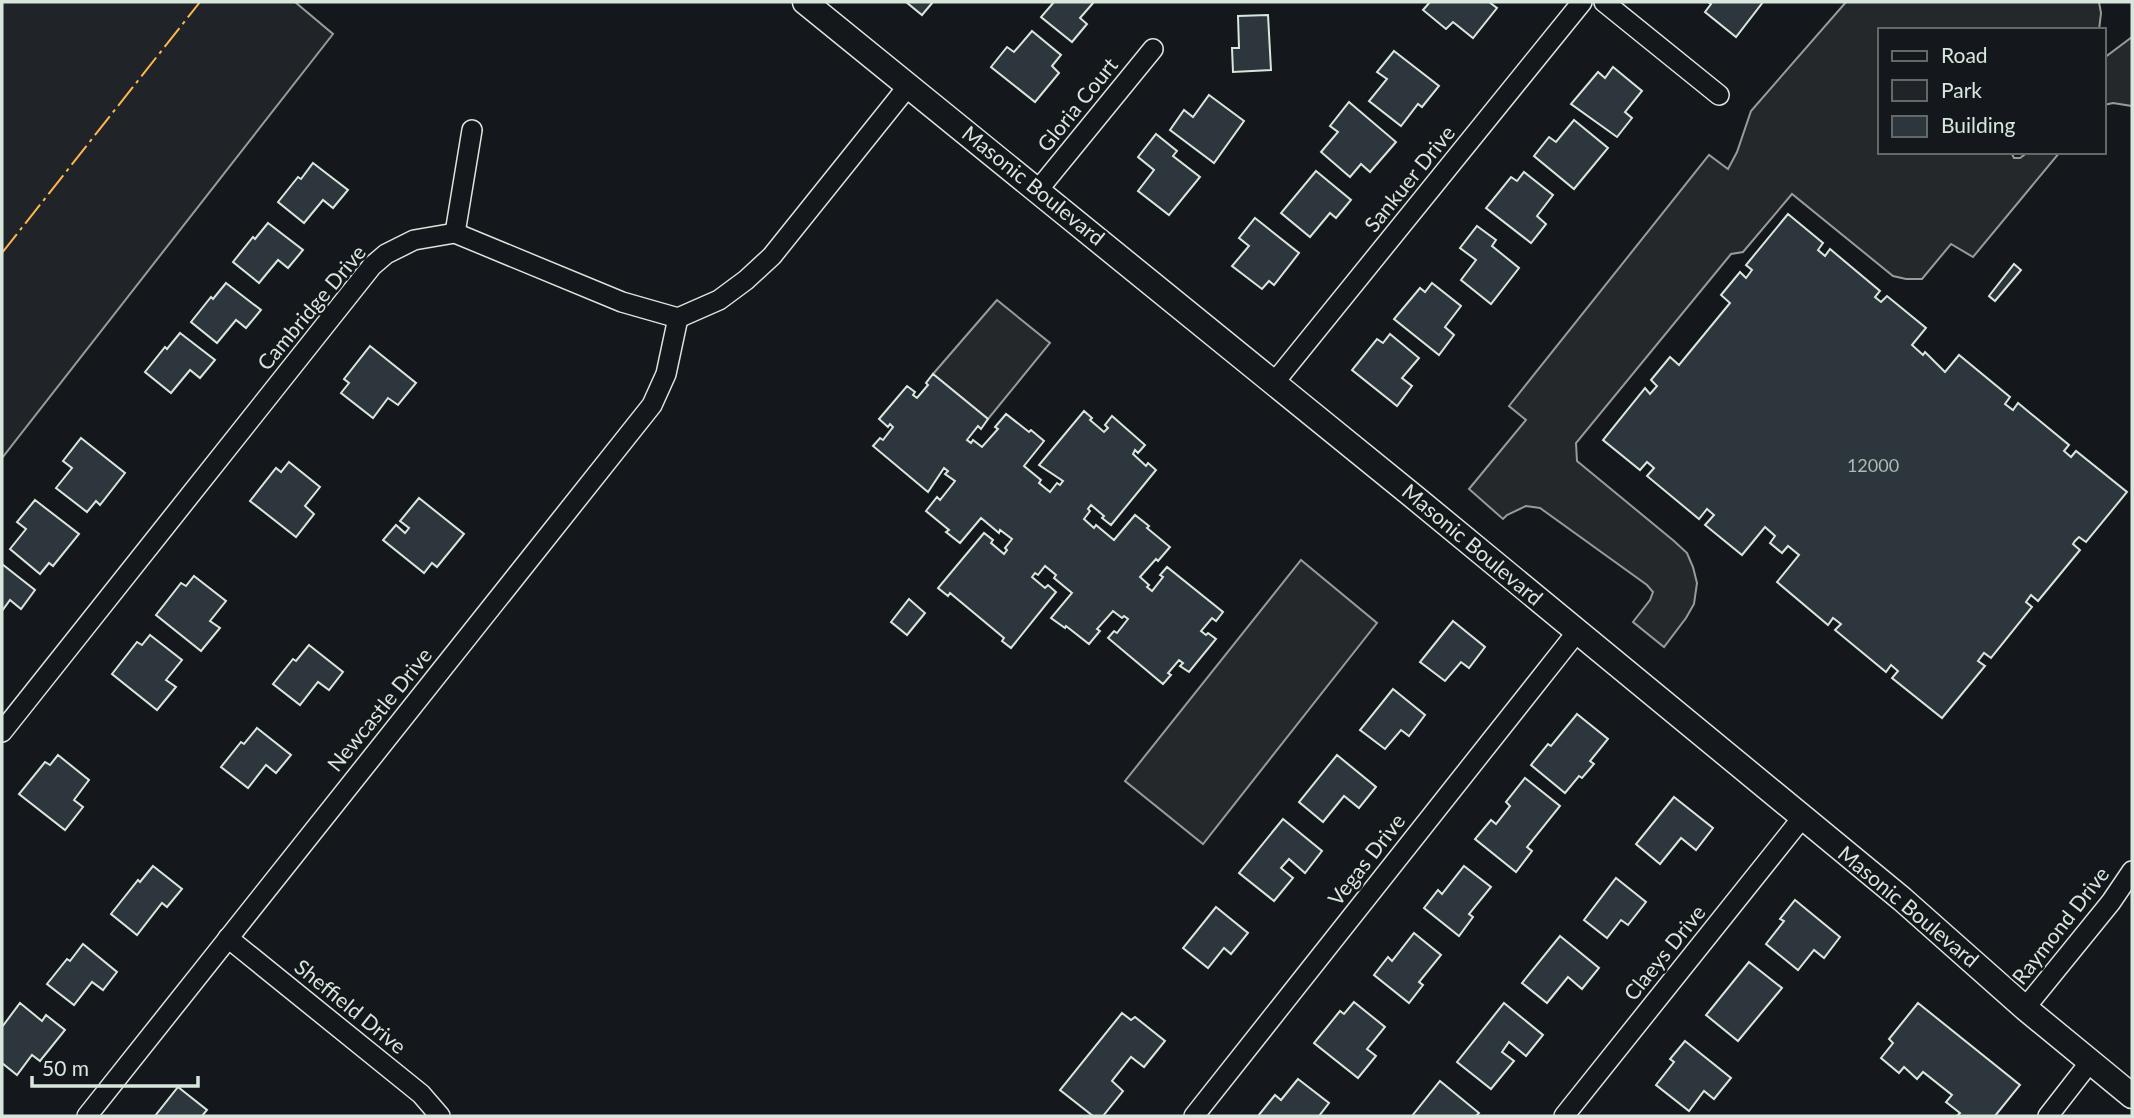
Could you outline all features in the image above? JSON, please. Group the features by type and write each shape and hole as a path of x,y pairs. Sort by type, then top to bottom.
{"street":[{"name":"Masonic Boulevard","path":"805,2 1577,632 1902,900 2025,1008 2132,1096"},
{"name":"Sankuer Drive","path":"1273,384 1582,2"},
{"path":"1604,2 1719,96"},
{"name":"Gloria Court","path":"1038,190 1153,49"},
{"path":"472,130 455,233 622,302 678,318 719,300 746,281 772,256 909,85"},
{"name":"Cambridge Drive","path":"2,732 373,266 386,254 414,240 455,233"},
{"name":"Newcastle Drive","path":"87,1116 652,405 666,374 678,318"},
{"name":"Vegas Drive","path":"1194,1116 1577,632"},
{"name":"Claeys Drive","path":"1564,1116 1802,818"},
{"name":"Raymond Drive","path":"2025,1008 2111,902 2132,871"},
{"name":"Sheffield Drive","path":"228,938 421,1094 440,1116"},
{"path":"2048,1116 2090,1062"}],"green space":[{"path":"2,2 295,2 333,34 2,458"}],"shaded area":[{"path":"1846,2 2099,2 2099,28 1878,28 1878,154 2012,154 2014,158 2020,158 2025,154 2058,154 1973,257 1951,244 1922,279 1893,276 1792,194 1743,252 1731,254 1576,443 1577,461 1687,553 1697,583 1694,604 1664,647 1633,622 1650,600 1653,592 1647,585 1540,508 1526,506 1503,519 1469,489 1526,420 1509,406 1709,155 1728,169 1751,111"},
{"path":"2132,37 2132,106 2106,105 2106,56"},
{"path":"997,300 1050,343 988,419 933,374"},
{"path":"1301,560 1377,623 1203,844 1125,781"}],"building":[{"path":"906,2 933,2 922,15"},
{"path":"1054,2 1094,2 1080,18 1087,24 1072,42 1041,17"},
{"path":"1430,2 1489,2 1497,8 1473,38 1453,22 1446,29 1423,10"},
{"path":"1708,2 1763,2 1736,37 1705,12 1711,4"},
{"path":"1268,15 1271,70 1233,72 1232,48 1239,48 1238,16"},
{"path":"1032,31 1061,55 1052,66 1059,73 1035,102 991,67 1007,47 1014,52"},
{"path":"1394,51 1439,86 1422,107 1418,104 1401,126 1369,101 1387,79 1377,72"},
{"path":"1613,67 1642,91 1625,112 1632,118 1617,137 1571,104 1598,72 1605,78"},
{"path":"1209,95 1244,121 1214,163 1170,130 1184,110 1193,117"},
{"path":"1349,102 1396,142 1370,172 1361,164 1350,177 1321,152 1338,132 1330,126"},
{"path":"1574,120 1608,148 1574,189 1534,156 1549,137 1556,142"},
{"path":"1156,134 1177,151 1173,156 1200,177 1169,215 1138,191 1154,170 1138,157"},
{"path":"313,163 348,190 333,208 323,200 304,223 278,202"},
{"path":"1316,171 1351,200 1336,218 1330,213 1310,237 1281,213"},
{"path":"1524,172 1553,195 1537,216 1546,224 1531,243 1486,208 1511,177 1517,181"},
{"path":"1788,214 1823,243 1818,250 1825,256 1830,249 1880,291 1875,297 1881,302 1887,296 1926,328 1912,345 1923,355 1925,352 1945,372 1959,355 2010,397 2005,404 2013,410 2018,403 2069,445 2064,451 2071,457 2076,451 2127,492 2086,542 2079,537 2075,541 2073,544 2080,550 2038,601 2031,595 2026,602 2032,607 1991,658 1984,653 1978,661 1985,666 1942,718 1892,678 1898,671 1891,665 1886,672 1835,630 1841,624 1833,618 1828,625 1777,582 1799,555 1788,546 1782,553 1770,543 1775,536 1765,527 1742,555 1705,525 1714,515 1707,509 1699,519 1647,476 1654,468 1647,462 1640,470 1603,440 1645,388 1650,394 1657,386 1651,380 1670,357 1679,365 1730,303 1721,295 1740,272 1746,278 1752,270 1746,265"},
{"path":"1255,218 1299,253 1274,285 1269,281 1262,289 1232,266 1249,246 1239,238"},
{"path":"268,223 303,250 288,268 278,260 259,283 233,262"},
{"path":"1477,226 1496,240 1492,246 1519,268 1491,304 1461,280 1476,260 1460,248"},
{"path":"2014,264 2021,270 1995,301 1989,296"},
{"path":"226,283 261,310 246,328 236,320 217,343 191,322"},
{"path":"1432,283 1461,306 1445,327 1454,335 1439,355 1394,319 1420,288 1425,292"},
{"path":"180,333 215,360 200,378 190,370 171,393 145,372"},
{"path":"1390,334 1419,358 1402,378 1412,386 1397,406 1352,370 1377,339 1383,343"},
{"path":"370,346 416,383 398,405 388,398 373,418 341,393 349,383 344,379"},
{"path":"933,374 988,419 981,429 978,426 967,440 971,443 973,440 982,447 998,429 995,427 1006,414 1044,441 1024,466 1041,480 1039,483 1050,492 1057,483 1060,485 1063,481 1039,465 1084,411 1104,432 1108,428 1105,425 1112,416 1145,445 1138,453 1135,450 1133,454 1146,466 1148,463 1156,470 1111,525 1091,505 1084,519 1114,540 1135,515 1170,547 1140,577 1149,585 1147,587 1152,591 1167,567 1223,612 1216,621 1212,618 1201,631 1216,639 1189,672 1180,666 1183,663 1179,660 1163,684 1108,638 1114,631 1117,633 1128,619 1113,611 1097,629 1100,631 1089,644 1051,618 1072,593 1054,578 1056,575 1045,566 1038,575 1035,573 1032,577 1045,588 1048,585 1056,592 1011,648 1002,641 1004,638 950,593 948,596 938,588 984,533 1004,554 1012,539 1000,530 999,533 981,518 960,543 926,511 937,497 940,500 955,481 945,474 948,471 944,468 928,492 873,446 880,438 883,440 893,427 890,424 888,427 879,419 907,386 915,392 913,395 917,398"},
{"path":"81,438 125,473 100,505 96,501 87,512 56,488 72,468 63,461"},
{"path":"289,462 320,487 305,506 314,514 296,537 250,501 276,468 281,472"},
{"path":"419,498 464,534 437,567 432,563 424,573 383,540 396,525 405,533 409,528 400,521"},
{"path":"35,500 79,534 53,566 49,563 40,574 10,549 26,529 17,522"},
{"path":"2,564 35,590 21,609 10,600 2,611"},
{"path":"194,576 226,601 210,621 220,628 201,651 156,615 181,583 186,586"},
{"path":"909,599 925,613 907,635 891,622"},
{"path":"1453,621 1485,647 1469,668 1461,662 1445,681 1420,662"},
{"path":"150,635 182,660 166,680 176,687 157,710 112,674 137,642 142,645"},
{"path":"309,645 343,672 329,690 318,682 300,705 273,684 293,659 296,661"},
{"path":"1393,689 1425,715 1409,736 1401,730 1385,749 1360,730"},
{"path":"1577,714 1608,739 1590,761 1594,764 1582,778 1579,776 1565,793 1531,765 1548,744 1551,746"},
{"path":"257,728 291,755 276,773 266,765 248,788 221,767 241,742 244,744"},
{"path":"58,755 89,780 74,800 83,807 65,830 19,794 45,762 50,765"},
{"path":"1337,755 1376,787 1359,808 1344,796 1323,822 1299,802"},
{"path":"1525,778 1560,806 1527,847 1532,851 1516,872 1475,839 1491,820 1496,824 1510,806 1506,802"},
{"path":"1674,797 1713,828 1696,850 1681,838 1660,864 1636,844"},
{"path":"1283,819 1322,851 1305,873 1289,859 1281,868 1293,878 1274,901 1239,873"},
{"path":"153,866 182,889 167,907 162,903 137,935 111,914"},
{"path":"1464,866 1491,887 1469,914 1473,917 1459,936 1424,908 1438,890 1442,894"},
{"path":"1616,878 1646,902 1628,925 1621,920 1607,938 1584,920"},
{"path":"1795,900 1840,937 1824,958 1814,950 1798,970 1766,944 1784,921 1780,919"},
{"path":"1216,907 1248,933 1231,954 1224,948 1208,968 1183,948"},
{"path":"1414,933 1441,955 1419,982 1423,985 1409,1003 1374,975 1388,957 1392,961"},
{"path":"1560,936 1599,968 1582,989 1568,977 1547,1003 1522,983"},
{"path":"83,944 117,972 103,990 92,982 74,1005 47,984"},
{"path":"1749,962 1782,988 1738,1041 1706,1015"},
{"path":"1354,1002 1385,1027 1367,1049 1376,1056 1358,1078 1314,1043 1340,1011 1344,1014"},
{"path":"20,1003 42,1021 46,1015 65,1030 40,1061 32,1055 17,1075 2,1063 2,1027"},
{"path":"1504,1003 1543,1035 1526,1056 1509,1042 1502,1052 1514,1061 1491,1089 1457,1062"},
{"path":"1918,1003 2020,1085 1995,1116 1957,1116 1960,1113 1946,1102 1952,1095 1923,1072 1917,1079 1904,1067 1899,1073 1881,1058 1893,1043 1889,1039"},
{"path":"1122,1013 1131,1020 1135,1017 1165,1041 1144,1067 1131,1057 1112,1081 1123,1091 1103,1116 1093,1116 1060,1090"},
{"path":"1685,1041 1731,1078 1714,1099 1704,1091 1689,1111 1656,1085 1674,1062 1670,1059"},
{"path":"1298,1079 1329,1103 1319,1116 1258,1116 1275,1095 1281,1100"},
{"path":"1440,1081 1479,1113 1476,1116 1412,1116"},
{"path":"178,1087 207,1110 202,1116 155,1116"}],"power":[{"path":"2,253 200,2"}]}
